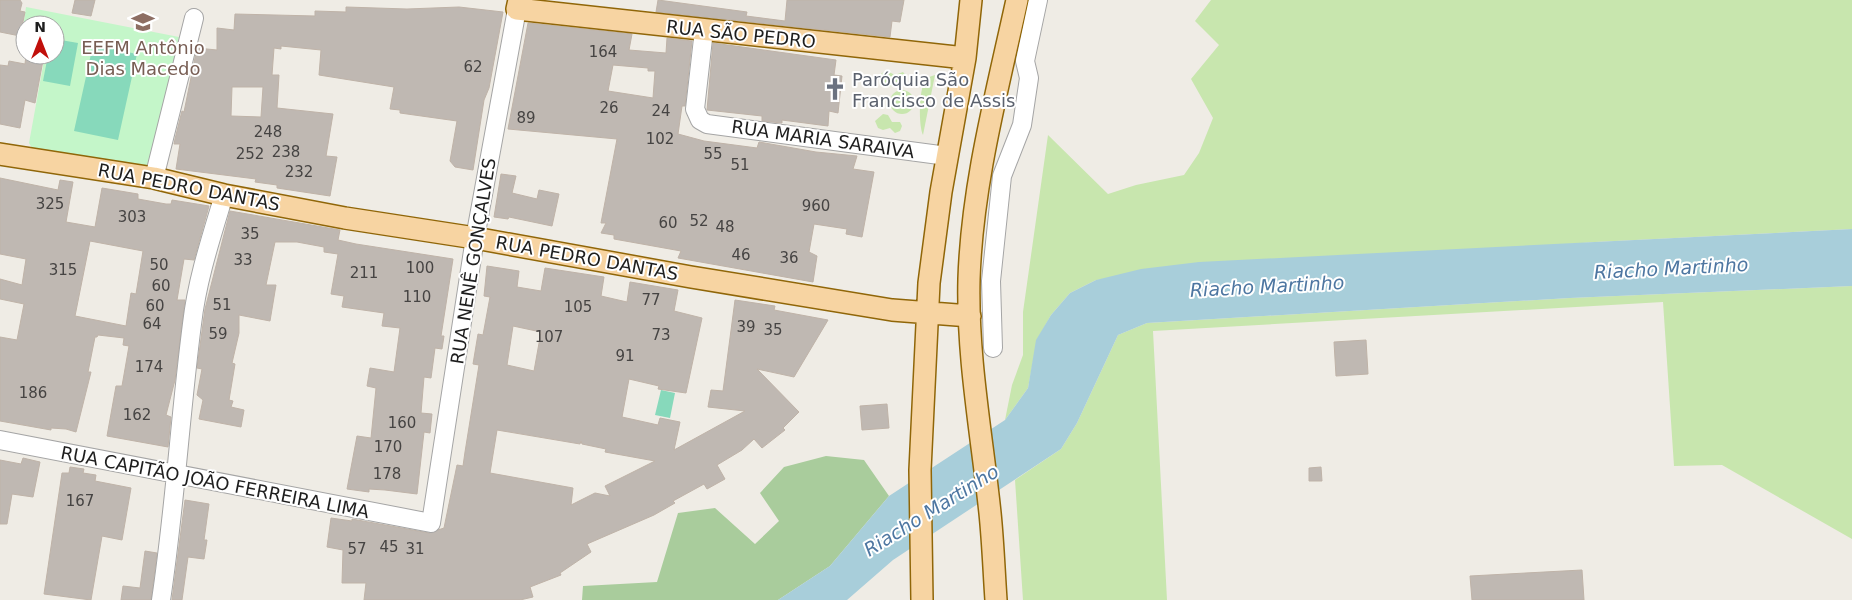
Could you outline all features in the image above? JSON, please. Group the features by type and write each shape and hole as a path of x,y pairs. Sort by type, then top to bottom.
{"main road":[{"path":"922,600 920,470 926,313 947,156 965,58 971,0"},
{"path":"996,600 990,514 970,316 969,279 974,214 984,155 1018,0"},
{"name":"RUA SÃO PEDRO","path":"518,4 704,30 965,58"},
{"name":"RUA PEDRO DANTAS","path":"0,154 154,178 224,195 345,218 475,238 691,277 892,310 970,316"}],"street":[{"path":"993,348 991,281 1002,176 1022,125 1029,78 1025,61 1038,0"},
{"name":"RUA NENÊ GONÇALVES","path":"431,522 475,238 518,4"},
{"path":"154,178 194,18"},
{"name":"RUA MARIA SARAIVA","path":"704,30 696,108 700,120 707,124 947,156"},
{"path":"161,600 177,475 192,324 205,260 224,195"},
{"name":"RUA CAPITÃO JOÃO FERREIRA LIMA","path":"0,440 431,522"}],"green space":[{"path":"1211,0 1852,0 1852,229 1595,242 1096,280 1070,293 1051,315 1037,340 1028,388 1005,420 1012,385 1023,355 1023,312 1048,135 1108,194 1136,185 1184,175 1199,153 1213,118 1191,79 1219,45 1195,21"},
{"path":"26,7 179,37 153,160 143,168 32,148 29,143 43,65 65,65 65,15 25,15"},
{"path":"65,41 78,43 70,86 43,81 46,65 65,65"},
{"path":"93,45 137,54 118,140 74,131"},
{"path":"887,71 895,75 903,72 907,77 904,83 896,82 892,86 884,87 880,83 880,77 882,73"},
{"path":"935,75 923,135 920,115 922,90 926,78"},
{"path":"902,90 907,91 913,97 913,107 907,113 902,114 897,113 891,107 890,102 891,97 897,91"},
{"path":"883,114 888,115 892,122 900,122 902,126 900,131 895,133 890,128 883,130 878,128 875,121"},
{"path":"1852,286 1852,539 1722,465 1674,466 1663,302 1153,331 1167,600 1023,600 1015,480 1061,449 1077,423 1118,335 1147,323 1570,298"},
{"path":"661,390 675,393 670,418 655,415"},
{"path":"826,456 864,460 889,496 830,566 778,600 582,600 583,586 657,582 678,513 715,508 755,544 779,521 760,493 784,467"}],"water":[{"name":"Riacho Martinho","path":"1852,229 1852,286 1570,298 1147,323 1118,335 1077,423 1061,449 893,560 847,600 778,600 830,566 889,496 1005,420 1028,388 1036,340 1051,315 1070,293 1096,280 1141,269 1199,262"}],"building":[{"path":"0,0 20,0 22,3 20,11 25,12 24,15 15,15 15,35 0,32"},
{"path":"75,0 95,0 91,16 72,13"},
{"path":"658,0 747,12 746,16 785,21 787,0 904,0 900,22 892,21 890,37 656,12"},
{"path":"346,7 407,9 459,7 503,12 489,88 484,100 473,170 455,167 450,161 457,121 400,113 400,110 390,109 394,87 319,75 321,50 281,46 281,49 274,48 272,75 279,75 277,108 333,114 326,156 337,157 330,196 277,188 277,185 255,182 256,179 176,169 180,144 174,144 182,111 184,112 197,48 217,50 217,28 234,30 235,14 315,16 315,11 346,12","holes":["232,87 263,87 261,117 231,116"]},
{"path":"528,23 632,34 629,50 666,53 667,38 692,41 685,106 682,106 678,134 704,141 757,148 759,142 816,152 857,156 853,169 874,172 862,237 846,234 847,229 814,224 809,252 817,256 813,282 678,258 681,251 614,239 614,235 601,233 606,223 601,223 617,139 508,129","holes":["613,65 648,68 648,71 655,71 653,98 608,91"]},
{"path":"713,43 836,60 834,75 842,76 838,113 829,111 828,126 782,120 782,123 762,121 762,116 707,110"},
{"path":"9,61 15,62 15,65 42,65 35,103 25,100 20,128 0,124 0,65 8,66"},
{"path":"501,174 516,176 512,193 537,199 539,190 559,194 552,226 509,217 508,219 494,217"},
{"path":"0,178 58,190 60,180 73,182 66,222 95,227 102,188 138,194 138,199 166,204 171,204 172,200 209,206 194,260 184,259 177,300 185,300 175,380 166,415 171,417 168,447 107,436 116,386 122,386 129,346 123,345 124,338 98,335 95,337 88,372 91,372 76,432 66,429 51,428 51,430 0,421 0,337 17,340 24,304 0,299 0,279 22,285 26,259 0,254","holes":["90,241 143,251 136,294 131,293 126,326 75,316"]},
{"path":"230,211 340,230 338,240 356,244 453,259 441,336 444,336 442,349 435,348 431,378 424,377 421,413 432,414 430,433 424,432 417,494 385,490 369,489 369,492 347,489 357,436 371,438 376,388 367,386 370,368 394,372 400,328 382,326 384,313 342,307 344,296 331,294 338,254 324,252 324,247 297,242 275,242 266,285 276,285 270,321 239,315 239,333 232,363 235,364 229,400 233,401 231,407 244,410 241,427 199,419 203,400 197,395 202,369 197,368 205,309"},
{"path":"487,266 519,271 517,287 541,291 545,268 604,277 601,296 627,302 630,282 678,290 674,311 702,318 686,393 658,389 659,386 629,379 622,417 658,425 660,418 680,422 674,450 745,411 708,407 711,390 723,391 735,300 775,306 774,310 828,320 794,377 757,369 799,412 783,428 785,430 762,448 754,439 742,450 717,465 725,479 707,489 704,484 673,501 675,503 654,515 587,544 591,552 560,573 561,575 530,587 533,597 520,600 364,600 366,583 342,583 343,550 327,547 331,518 352,521 352,519 429,533 444,528 457,465 463,466 479,365 473,364 478,334 483,335 490,297 484,296","holes":["513,326 541,332 534,371 507,365","497,430 580,444 581,441 582,444 606,449 605,452 655,461 605,486 610,496 595,493 571,505 573,488 490,473"]},
{"path":"1366,340 1368,374 1336,376 1334,342"},
{"path":"887,404 889,428 862,430 860,406"},
{"path":"23,458 40,462 33,497 12,494 7,524 0,524 0,460 21,464"},
{"path":"70,467 84,469 83,473 96,475 95,481 131,488 122,540 102,536 91,600 44,594 62,473 69,473"},
{"path":"1321,467 1322,481 1309,481 1309,468"},
{"path":"185,500 209,504 204,540 207,540 204,559 188,557 182,600 172,600"},
{"path":"145,551 157,553 151,600 121,600 123,586 140,588"},
{"path":"1582,570 1584,600 1472,600 1470,576"}],"place":[{"name":"EEFM Antônio Dias Macedo","path":"143,22"},
{"name":"Paróquia São Francisco de Assis","path":"835,89"}]}
